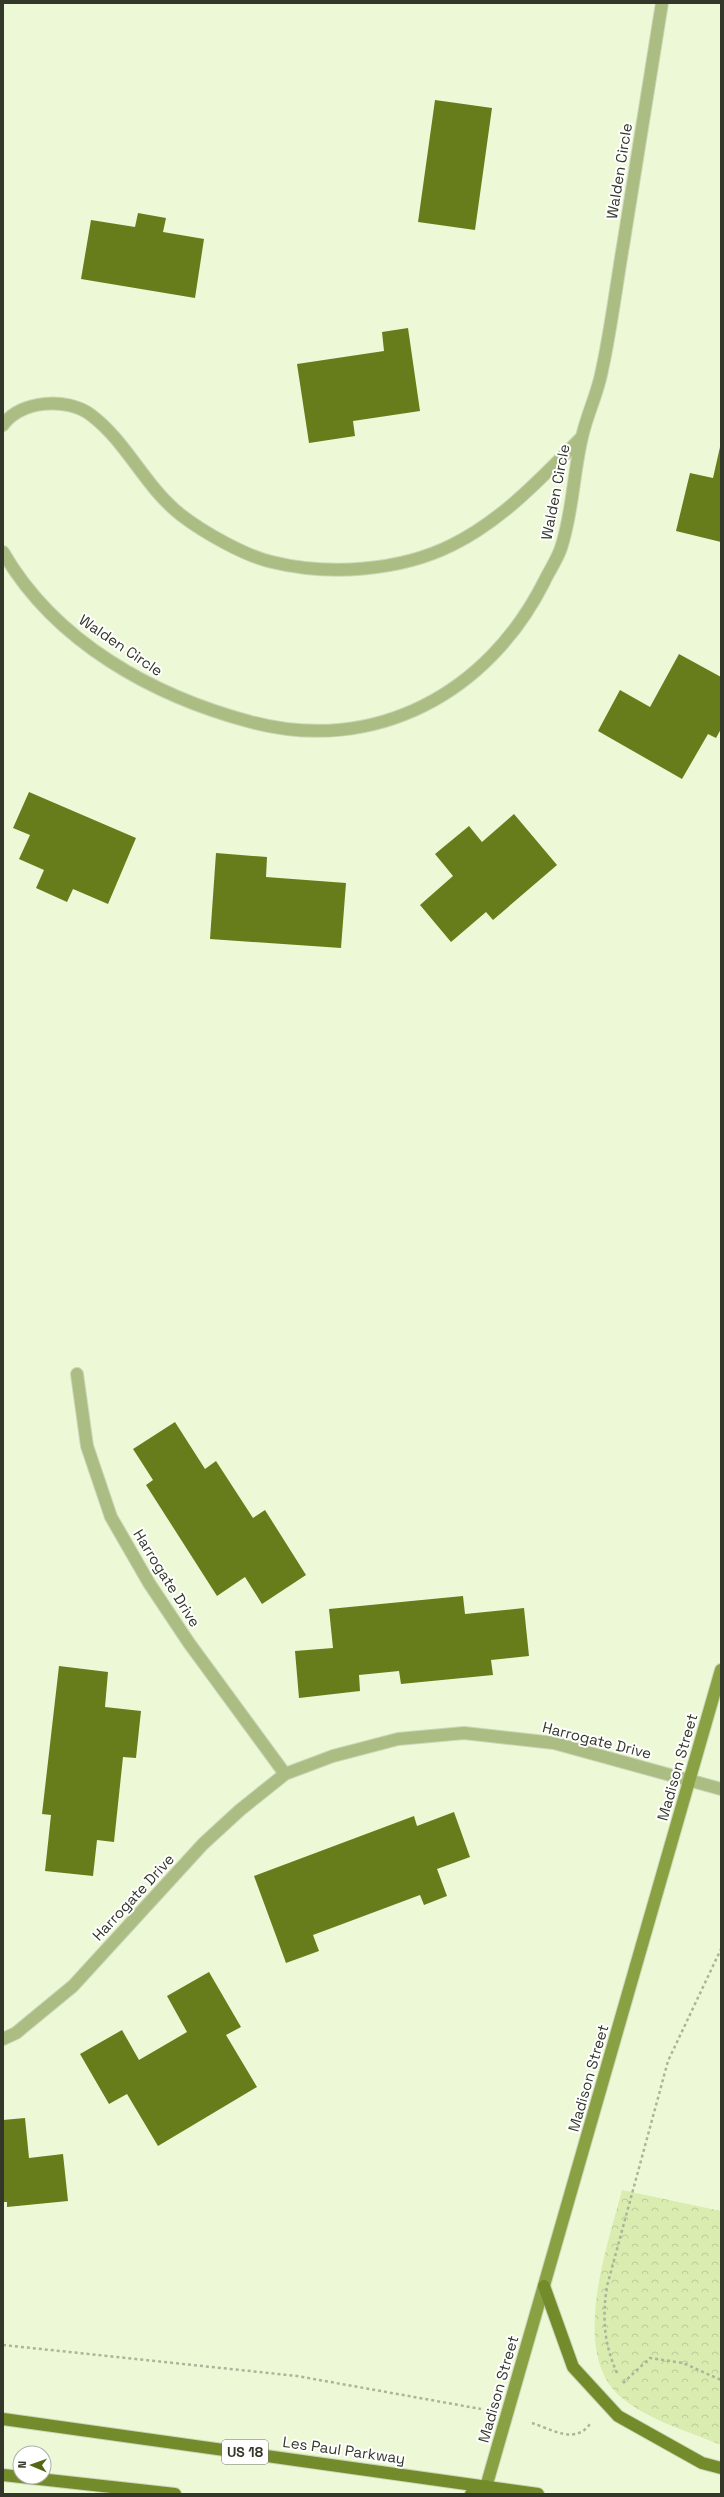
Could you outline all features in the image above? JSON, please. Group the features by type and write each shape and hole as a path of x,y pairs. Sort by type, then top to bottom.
{"main road":[{"path":"544,2286 573,2367 618,2416 702,2463 721,2468"},
{"name":"Les Paul Parkway","path":"3,2419 485,2490 538,2494"},
{"path":"3,2475 175,2494"},
{"path":"471,2494 485,2490"}],"street":[{"name":"Walden Circle","path":"3,552 16,574 55,619 114,663 159,690 210,711 261,724 313,730 367,726 391,719 439,698 487,663 507,641 530,609 560,550 573,500 582,437 602,373 662,3"},
{"name":"Walden Circle","path":"3,425 7,419 22,410 36,405 64,404 76,406 90,414 123,446 145,478 179,513 208,534 271,562 306,569 357,568 412,560 452,545 501,514 532,488 582,437"},
{"name":"Harrogate Drive","path":"77,1374 87,1446 111,1517 149,1583 189,1643 285,1774"},
{"name":"Madison Street","path":"485,2490 721,1670"},
{"name":"Harrogate Drive","path":"3,2039 16,2033 73,1986 204,1844 240,1810 285,1774 332,1756 398,1740 464,1733 554,1743 721,1789"}],"path":[{"path":"721,1949 668,2061 607,2286 604,2307 604,2330 608,2353 622,2384 650,2358 683,2363 721,2380"},
{"path":"3,2345 297,2376 423,2398"}],"green space":[{"path":"622,2190 721,2211 721,2445 670,2425 645,2413 622,2398 606,2379 597,2355 595,2327 596,2298 608,2240"}],"building":[{"path":"435,100 492,108 475,230 418,222"},
{"path":"138,213 166,218 163,232 204,239 195,298 81,279 91,220 135,227"},
{"path":"408,328 420,411 353,421 355,436 309,443 297,364 384,351 382,332"},
{"path":"720,447 721,542 676,531 690,473 713,478"},
{"path":"679,654 721,677 721,729 716,738 708,734 682,779 598,731 620,690 650,707"},
{"path":"29,792 136,838 108,904 73,889 67,902 36,888 44,870 19,859 30,835 13,828"},
{"path":"514,814 557,865 493,920 486,912 451,942 420,905 453,876 435,854 469,826 482,842"},
{"path":"216,853 267,857 266,877 346,883 341,948 210,939"},
{"path":"175,1422 205,1469 216,1461 253,1518 265,1510 306,1575 262,1604 245,1577 217,1596 146,1485 153,1480 133,1449"},
{"path":"463,1596 465,1614 524,1608 529,1656 491,1660 493,1675 401,1684 399,1671 359,1675 360,1691 299,1698 295,1651 333,1648 329,1609"},
{"path":"59,1666 108,1672 105,1707 141,1711 136,1758 123,1757 114,1842 97,1840 93,1876 45,1871 51,1815 42,1814"},
{"path":"454,1812 470,1857 437,1869 447,1896 424,1905 420,1895 313,1935 319,1951 286,1963 254,1876 414,1816 417,1826"},
{"path":"209,1972 241,2027 226,2035 257,2087 158,2146 127,2094 109,2104 80,2054 122,2030 139,2060 187,2032 167,1996"},
{"path":"25,2118 29,2158 63,2154 68,2201 7,2207 7,2202 3,2202 3,2120"}]}
